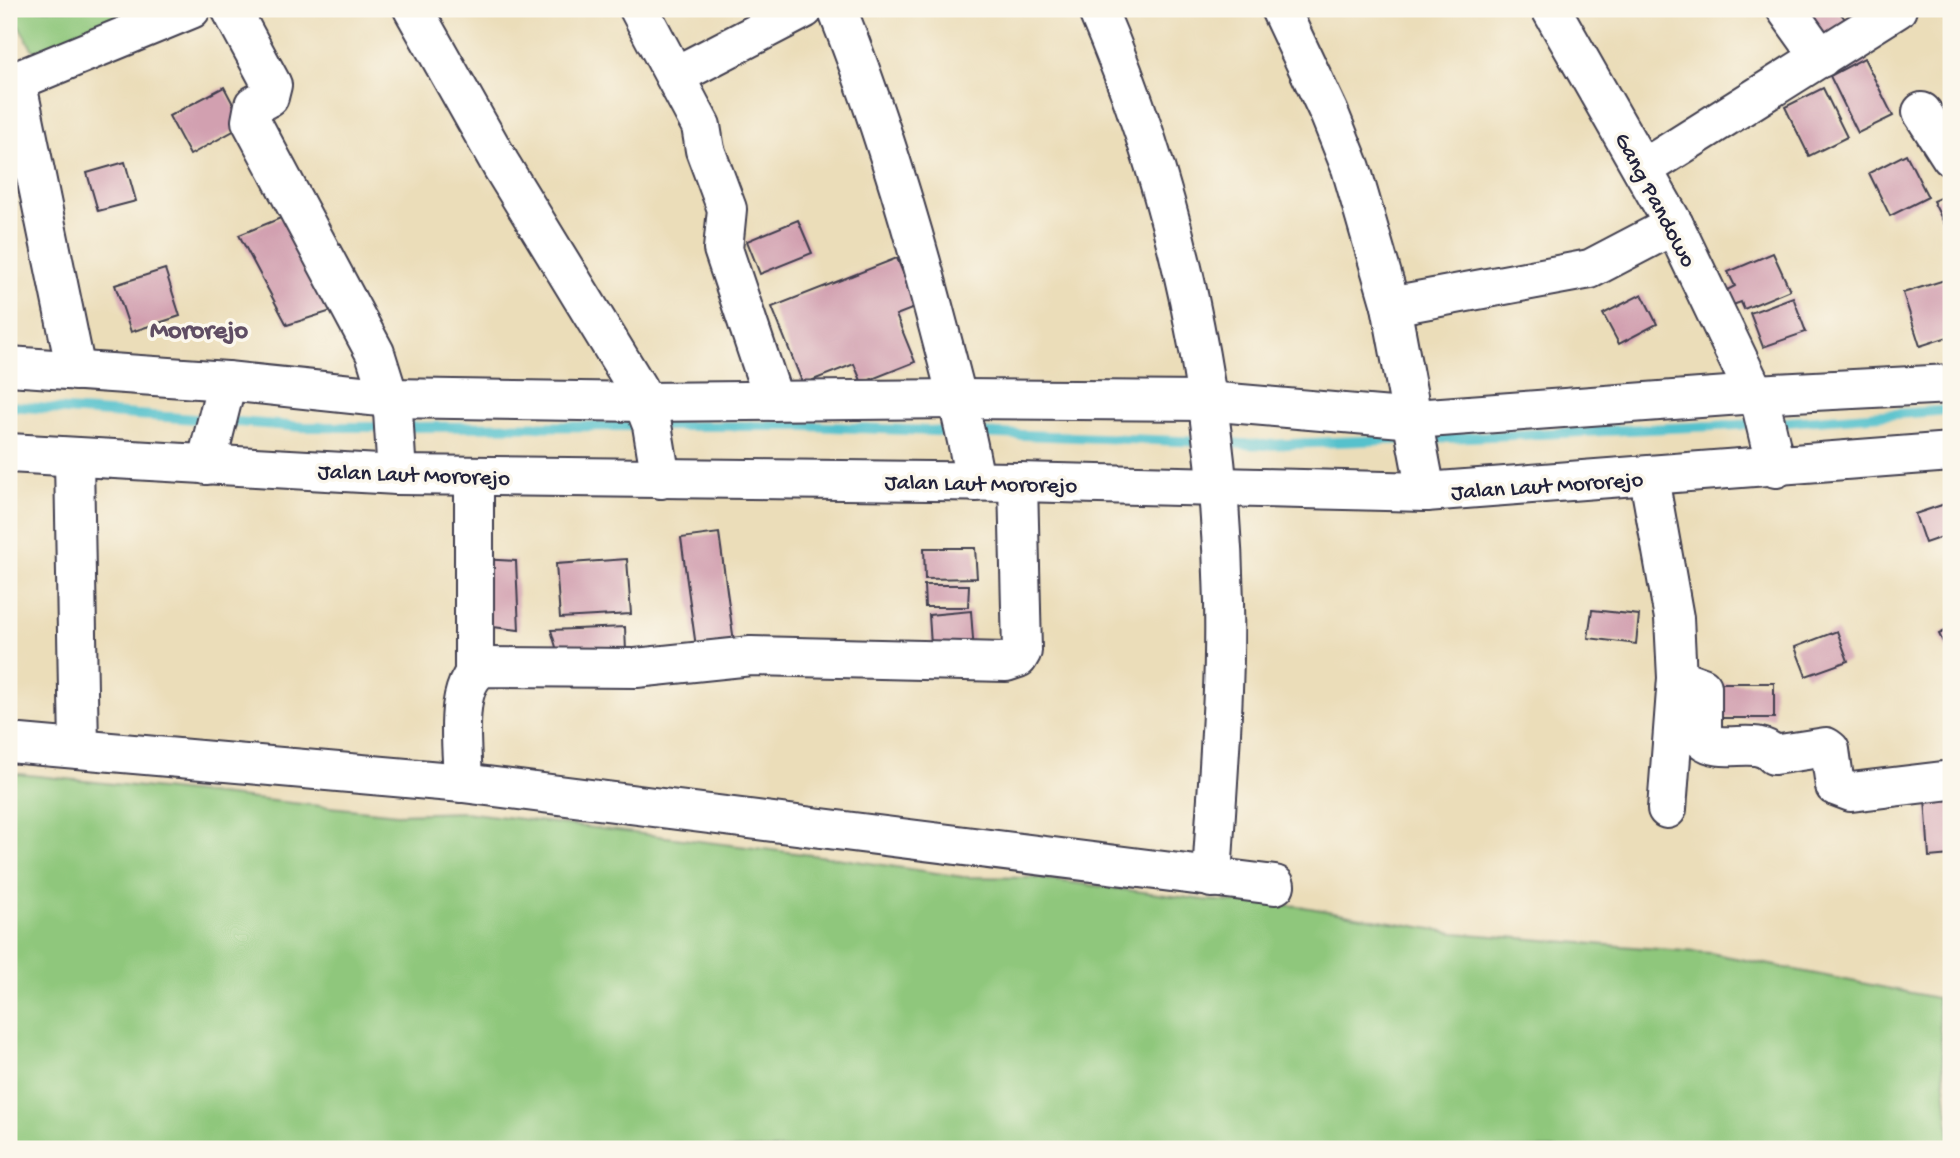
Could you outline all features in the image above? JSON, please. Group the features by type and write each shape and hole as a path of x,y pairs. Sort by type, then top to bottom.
{"street":[{"path":"76,371 17,84 21,79 191,9"},
{"path":"231,9 272,85 269,97 254,104 251,121 375,353 392,405 396,462"},
{"path":"413,9 653,440"},
{"path":"639,9 701,126 705,150 727,208 723,249 774,401"},
{"path":"675,76 804,9"},
{"path":"837,9 864,78 901,195 960,407 973,470"},
{"path":"1097,9 1139,117 1162,190 1197,337 1208,416 1216,478 1224,603 1212,878"},
{"path":"1280,9 1319,89 1351,169 1391,306 1419,454"},
{"name":"Gang Pandowo","path":"1551,9 1674,225 1759,402 1774,459"},
{"path":"1786,9 1821,58"},
{"path":"1643,169 1897,9"},
{"path":"1922,112 1951,157"},
{"path":"1391,306 1590,270 1674,225"},
{"path":"9,366 227,381 653,440 774,401 1208,416 1419,454 1759,402 1951,384"},
{"path":"206,465 227,381"},
{"name":"Jalan Laut Mororejo","path":"9,453 206,465 396,462 474,476 653,440 973,470 1018,482 1216,478 1419,454 1649,478 1774,459 1951,452"},
{"path":"74,459 79,749"},
{"path":"463,783 463,698 474,671 474,476"},
{"path":"1649,478 1674,618 1677,678 1667,809"},
{"path":"474,671 484,667 505,666 654,668 751,656 1006,662 1018,659 1022,651 1018,482"},
{"path":"1677,678 1702,687 1702,739 1714,746 1761,746 1774,755 1826,747 1830,750 1835,786 1851,792 1951,780"},
{"path":"9,743 463,783 1275,886"}],"green space":[{"path":"9,9 148,9 34,52"},
{"path":"9,773 397,814 464,812 836,858 963,877 1036,878 1204,900 1298,906 1455,933 1710,953 1937,998 1951,1149 9,1149"}],"building":[{"path":"1792,9 1837,9 1849,24 1820,45"},
{"path":"1864,58 1893,116 1858,133 1830,76"},
{"path":"224,87 244,125 190,155 169,116"},
{"path":"1823,88 1847,137 1809,156 1785,107"},
{"path":"1906,154 1928,197 1890,216 1869,173"},
{"path":"125,162 136,201 98,211 87,173"},
{"path":"1951,193 1951,237 1933,201"},
{"path":"293,213 341,308 287,325 239,235"},
{"path":"798,220 812,253 760,274 747,241"},
{"path":"1773,253 1790,290 1744,309 1741,302 1733,305 1727,290 1735,286 1728,272"},
{"path":"897,258 917,307 896,315 915,362 862,383 854,364 803,384 772,307"},
{"path":"165,269 180,316 131,332 115,285"},
{"path":"1951,278 1951,336 1920,346 1903,293"},
{"path":"1642,294 1657,324 1619,344 1603,314"},
{"path":"1793,297 1806,332 1763,347 1750,313"},
{"path":"1951,502 1951,534 1925,543 1915,514"},
{"path":"719,533 734,642 696,647 681,538"},
{"path":"924,548 975,548 977,578 925,579"},
{"path":"480,559 516,561 519,630 485,626"},
{"path":"627,559 631,614 560,618 556,564"},
{"path":"924,585 969,585 968,607 925,607"},
{"path":"1592,610 1639,615 1636,644 1588,638"},
{"path":"971,611 974,653 931,645 929,615"},
{"path":"625,627 626,652 558,654 551,630"},
{"path":"1951,628 1951,658 1939,634"},
{"path":"1837,631 1848,661 1806,676 1795,647"},
{"path":"1720,683 1774,683 1774,718 1720,718"},
{"path":"1951,795 1951,855 1929,857 1925,798"}],"waterway":[{"path":"9,406 209,420"},
{"path":"1774,423 1951,410"},
{"path":"224,421 303,427 388,427"},
{"path":"1424,439 1759,424"},
{"path":"403,427 643,426"},
{"path":"662,426 806,426 958,432"},
{"path":"973,433 1206,442"},
{"path":"1221,443 1265,445 1409,439"}],"district":[{"name":"Mororejo","path":"199,328"}]}
